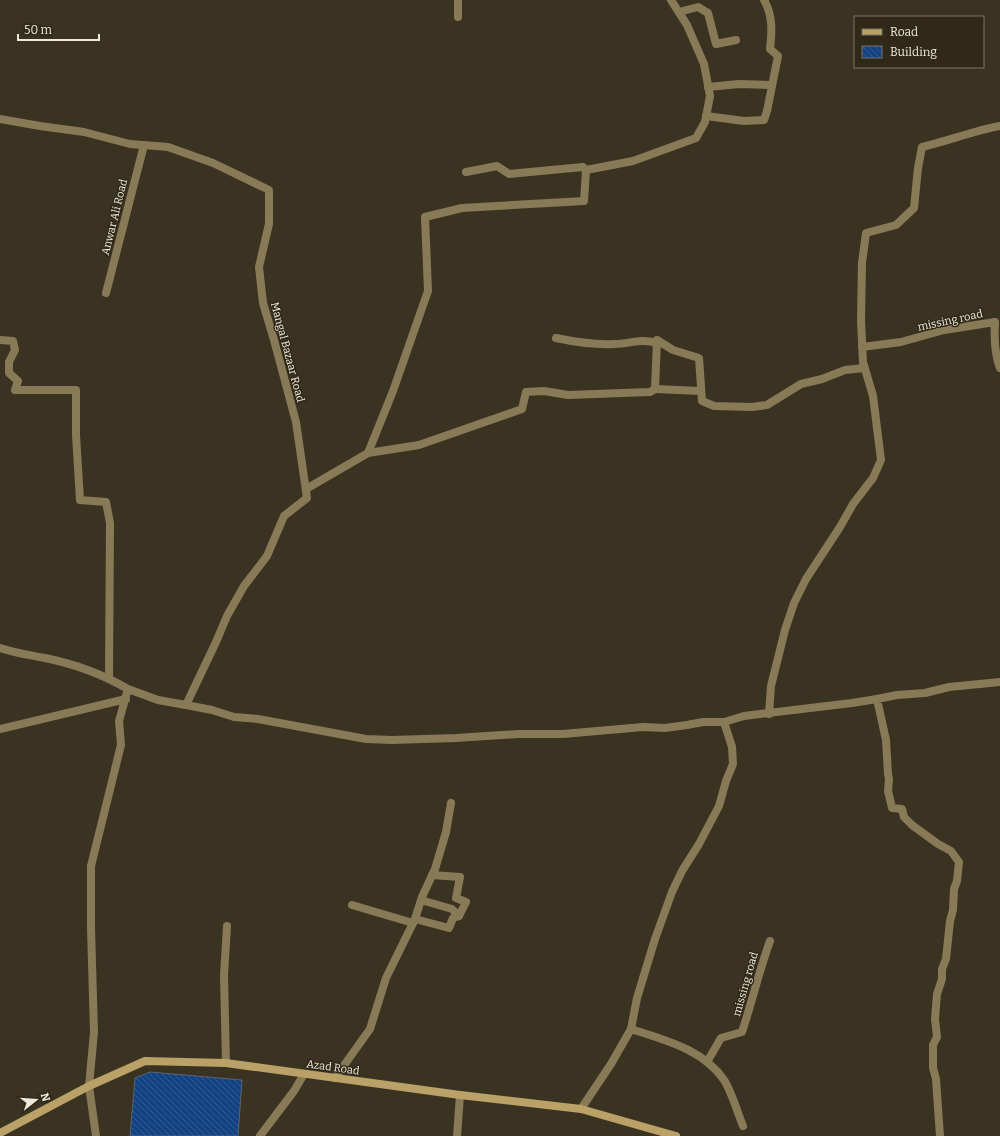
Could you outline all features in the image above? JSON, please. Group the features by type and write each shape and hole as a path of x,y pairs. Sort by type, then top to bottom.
{"main road":[{"name":"Azad Road","path":"0,1133 89,1086 145,1061 226,1063 460,1095 581,1108 676,1136"}],"street":[{"path":"458,0 458,17"},
{"path":"466,172 497,166 509,174 583,167 586,170 632,161 696,138 705,122 710,96 704,64 687,26 671,0"},
{"path":"706,116 744,120 764,120 768,112 778,56 770,49 772,28 767,6 764,0"},
{"path":"679,12 698,7 708,13 716,44 736,40"},
{"path":"708,87 739,84 772,85"},
{"name":"Mangal Bazaar Road","path":"0,118 40,126 84,132 130,144 168,147 213,163 269,190 269,224 259,267 263,303 296,422 306,489"},
{"path":"769,714 771,686 785,630 794,603 806,579 853,504 873,478 881,460 873,396 864,368 862,347 862,263 866,233 896,225 914,208 918,168 922,147 944,142 979,130 1000,126"},
{"name":"Anwar Ali Road","path":"106,293 144,146"},
{"path":"368,453 393,391 428,291 426,217 462,208 584,201 586,170"},
{"name":"missing road","path":"862,347 901,342 944,330 995,322 994,340 1000,368"},
{"path":"556,338 575,342 615,344 646,340 657,343 657,340 673,350 699,358 702,401 714,406 752,407 767,405 801,384 822,379 845,370 864,368"},
{"path":"0,340 13,340 15,350 9,362 9,374 18,381 15,390 76,390 76,435 80,500 106,502 110,523 109,678"},
{"path":"655,389 657,343"},
{"path":"186,704 227,616 244,586 267,556 284,516 307,498 306,489 368,453 419,445 522,409 526,392 544,391 568,395 650,392 655,389 701,391"},
{"path":"0,648 76,666 109,678 128,689 158,700 212,710 234,718 258,719 366,739 386,740 519,734 563,734 643,727 665,728 687,726 703,722 724,722 744,716 852,704 877,699 925,693 949,687 1000,682"},
{"path":"96,1136 89,1086 94,1032 91,942 91,866 121,745 119,721 128,689"},
{"path":"0,729 126,699"},
{"path":"877,699 886,740 889,779 888,791 892,808 902,809 904,817 912,825 938,844 951,851 959,862 957,881 954,889 953,910 950,921 946,959 942,969 942,979 937,994 935,1019 937,1037 933,1045 933,1068 936,1079 940,1136"},
{"path":"581,1108 612,1064 630,1029 637,998 655,939 672,892 682,871 720,806 726,781 733,764 732,747 724,722"},
{"path":"335,1078 370,1029 386,978 414,921 421,900 435,869 446,832 451,803"},
{"path":"352,905 414,921 449,928 452,918 459,916 466,902 456,898 460,877 432,875"},
{"path":"421,900 452,909 459,916"},
{"path":"226,1063 224,976 228,926"},
{"name":"missing road","path":"707,1062 721,1038 742,1032 761,965 770,941"},
{"path":"630,1029 680,1045 713,1065 725,1081 743,1126"},
{"path":"260,1136 294,1091 304,1074"},
{"path":"457,1136 460,1095"}],"building":[{"path":"150,1072 242,1080 238,1136 130,1136 135,1078"}]}
